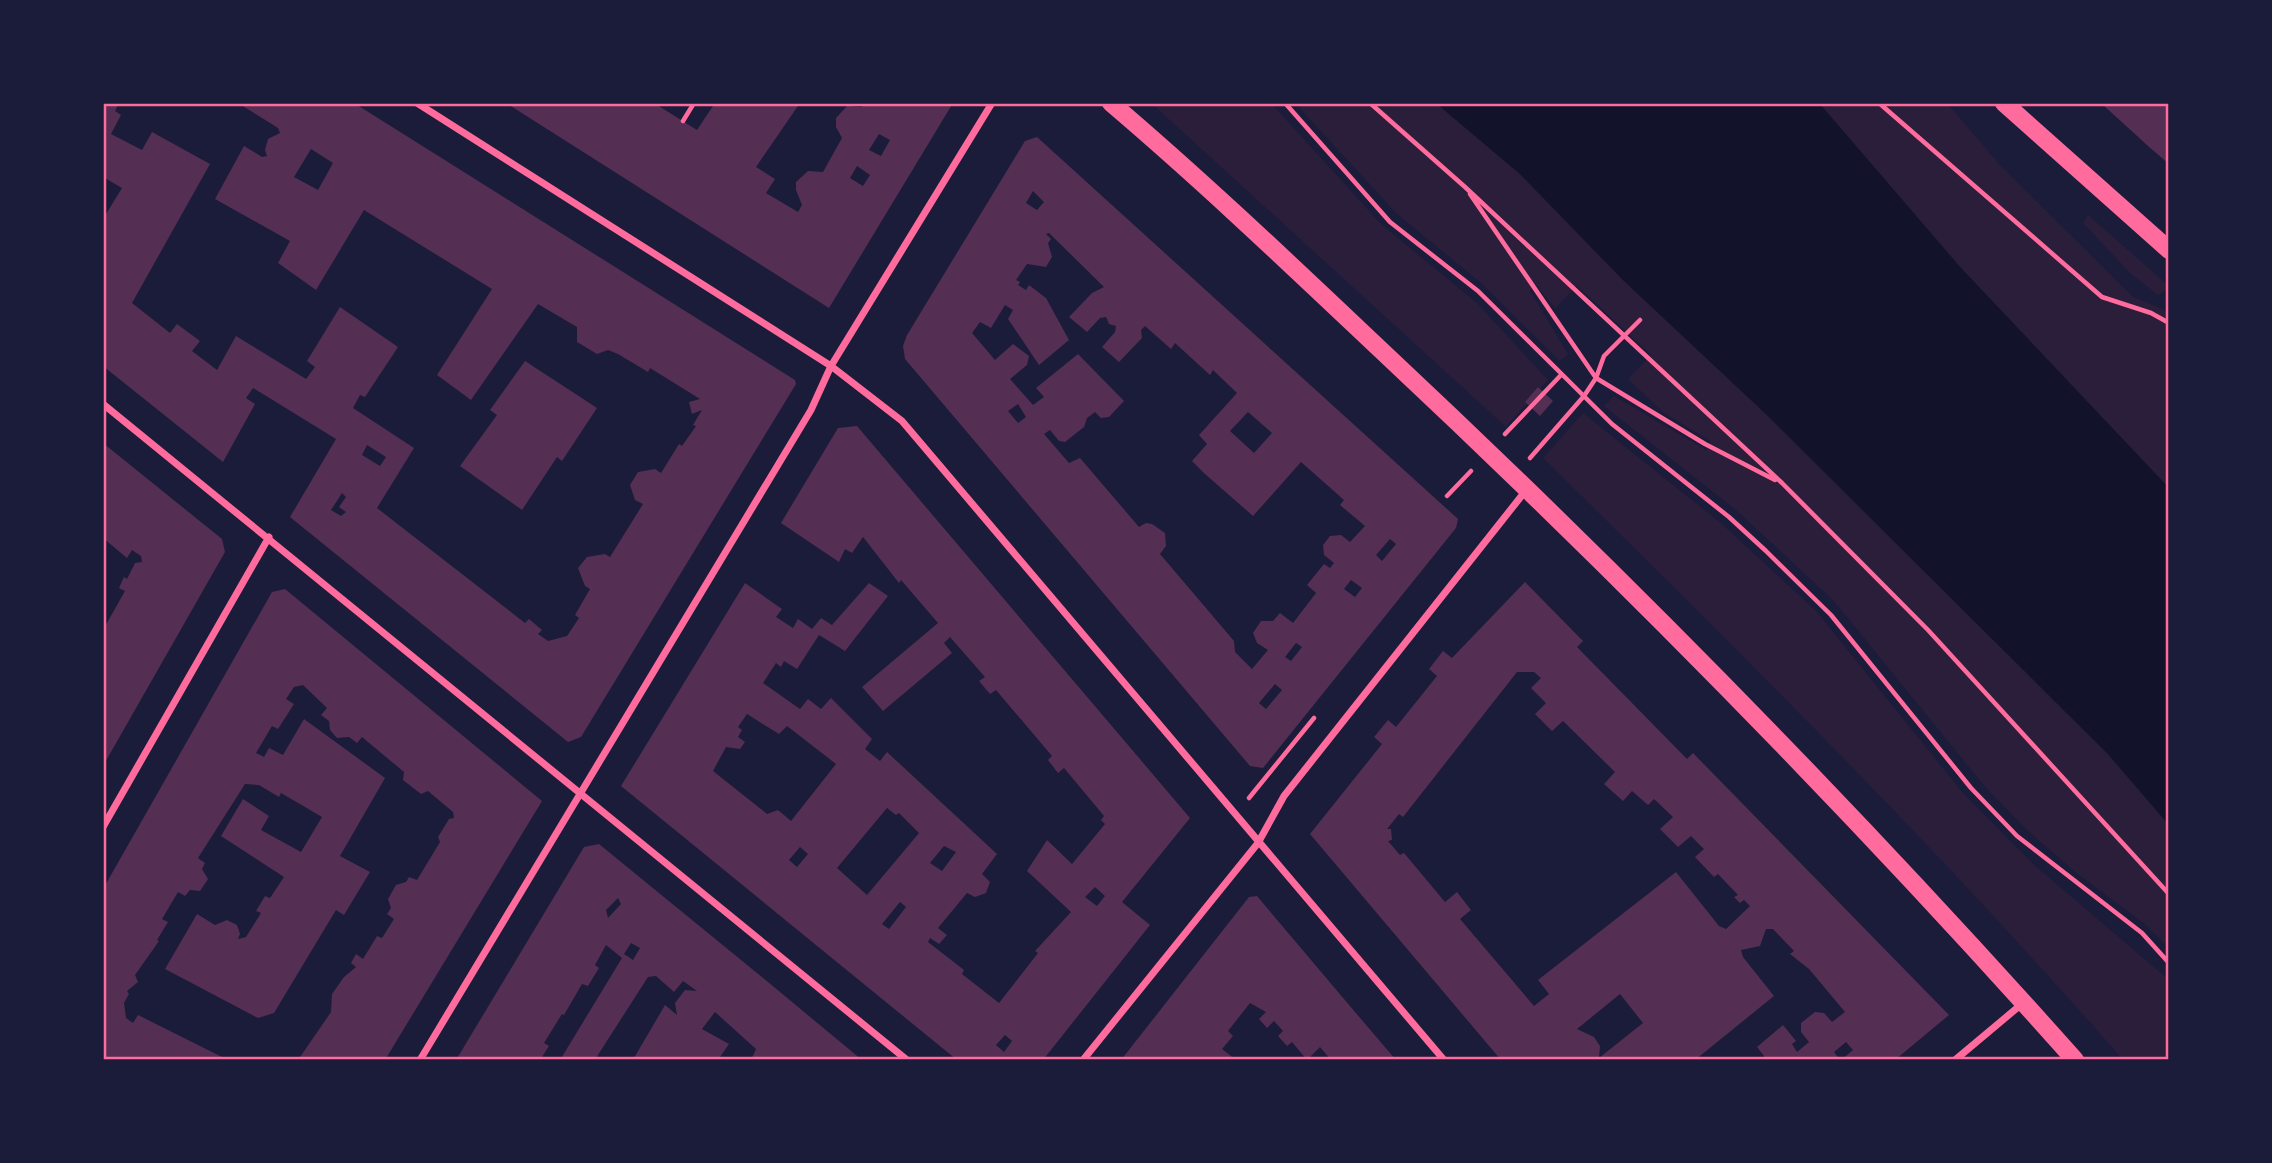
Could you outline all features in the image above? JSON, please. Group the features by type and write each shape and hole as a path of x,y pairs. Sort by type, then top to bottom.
{"main road":[{"path":"1111,103 1221,200 1528,488 1739,702 2075,1060"},
{"path":"2004,103 2169,250"}],"street":[{"path":"417,103 831,366 902,422 1444,1060"},
{"path":"419,1060 811,410 831,366 992,103"},
{"path":"103,404 908,1060"},
{"path":"1083,1060 1258,843 1284,796 1528,488"},
{"path":"103,827 269,537"},
{"path":"1955,1060 2024,1003"}],"path":[{"path":"683,121 694,103"},
{"path":"1284,103 1390,222 1478,291 1612,424 1729,517 1831,615 1971,788 2017,836 2142,933 2169,963"},
{"path":"1370,103 1465,187 1782,483 1928,630 2169,894"},
{"path":"1879,103 2102,297 2151,313 2169,323"},
{"path":"1465,187 1596,378 1704,444 1782,483"},
{"path":"1514,475 1584,396 1596,378 1604,356 1640,320"},
{"path":"1509,430 1561,375"}],"shaded area":[{"path":"1151,103 1271,103 1382,225 1477,303 1548,380 1506,427"},
{"path":"1295,103 1436,103 1520,174 1623,280 1768,416 2108,754 2169,825 2169,948 2145,924 2079,875 2028,831 1986,788 1833,600 1736,510 1604,406 1614,396 1706,450 1711,441 1664,413 1628,379 1651,355 1577,286 1555,308 1537,286 1530,291 1568,354 1560,361 1481,283 1396,213"},
{"path":"1436,103 1819,103 1960,267 2169,488 2169,825 2108,754 1768,416 1623,280 1520,174"},
{"path":"1819,103 1947,103 2000,165 2132,296 2169,312 2169,488 1960,267"},
{"path":"2088,215 2169,288 2158,295 2130,273 2083,223"},
{"path":"1583,413 1722,524 1816,611 1963,793 2032,863 2169,980 2169,1060 2123,1060 1912,829 1766,679 1543,458"}],"building":[{"path":"103,103 119,103 115,111 121,115 111,134 142,150 152,132 210,164 132,303 170,333 177,324 200,341 192,351 217,370 236,336 306,379 315,367 307,361 340,307 398,347 365,397 360,395 353,408 414,448 377,508 525,623 529,619 542,630 538,634 548,641 567,636 579,618 575,615 590,589 585,586 578,568 587,557 605,554 610,557 643,504 635,500 630,485 638,472 655,469 661,473 679,444 682,446 696,426 693,425 702,410 692,414 689,402 700,399 650,368 648,372 618,354 608,350 597,354 577,342 577,327 538,304 471,400 437,375 492,289 364,210 316,290 278,263 290,241 215,199 244,146 262,157 267,156 265,150 268,139 280,133 278,128 238,103 354,103 795,380 796,384 581,737 568,742 290,517 336,439 253,388 246,398 255,404 223,462 103,366 103,219 122,188 103,177","holes":["311,149 333,163 318,190 294,177","367,445 386,457 380,466 362,455","342,493 346,497 339,507 346,512 341,516 331,510"]},
{"path":"506,103 654,103 697,130 715,103 800,103 756,167 775,179 766,193 798,212 802,205 796,182 808,171 823,172 842,138 836,127 836,118 847,106 862,107 864,103 953,103 829,308","holes":["879,134 890,140 881,156 869,150","857,166 870,175 863,186 850,178"]},
{"path":"2101,103 2169,103 2169,164 2148,146"},
{"path":"1037,137 1458,519 1456,528 1263,768 1250,766 905,359 903,346 907,335 1025,141","holes":["1033,191 1044,202 1037,210 1026,203","1049,233 1104,287 1092,293 1069,317 1087,332 1100,318 1106,317 1109,324 1116,326 1115,332 1102,347 1119,362 1142,338 1141,330 1145,326 1171,349 1175,343 1210,375 1213,370 1237,393 1199,435 1207,444 1192,461 1205,474 1253,516 1301,462 1344,500 1340,505 1365,526 1350,542 1341,535 1330,536 1323,545 1324,555 1334,563 1330,568 1324,564 1307,585 1316,593 1293,623 1280,613 1273,621 1261,621 1253,633 1257,643 1268,650 1252,669 1235,652 1234,641 1160,554 1166,546 1165,533 1152,524 1146,523 1139,527 1080,458 1069,463 1044,434 1050,430 1059,441 1065,442 1084,427 1087,418 1095,412 1101,418 1109,417 1124,401 1078,354 1036,388 1044,397 1033,405 1010,379 1027,365 1029,356 1013,344 995,360 972,333 980,322 991,328 1005,305 1013,310 1008,319 1039,365 1069,340 1046,298 1029,285 1026,290 1018,285 1020,282 1016,280 1027,264 1046,267 1052,257 1048,243 1051,239 1046,234","1018,404 1026,417 1018,423 1008,411","1248,412 1272,433 1254,453 1230,431","1390,539 1396,544 1382,561 1376,555","1351,580 1362,588 1355,597 1344,589","1296,643 1302,647 1291,661 1285,657","1275,684 1282,690 1266,709 1259,703"]},
{"path":"525,361 597,408 562,461 557,457 522,510 460,466 497,415 490,410"},
{"path":"1538,387 1553,401 1540,416 1525,402"},
{"path":"857,426 1190,818 1122,902 1150,925 1043,1060 957,1060 621,786 745,583 782,609 776,617 793,628 798,619 812,629 821,618 832,625 869,583 888,596 845,651 819,635 797,669 784,661 781,667 776,663 763,683 800,709 808,699 821,709 831,698 872,739 865,749 880,761 887,752 997,854 982,874 990,882 986,893 975,897 967,893 938,928 947,935 939,944 930,938 928,942 964,970 962,974 999,1003 1038,953 1035,951 1071,912 1027,871 1047,840 1072,864 1105,824 1101,820 1104,816 1064,768 1058,773 1048,760 1052,756 996,690 990,694 979,681 985,677 950,637 944,643 952,653 883,711 862,687 938,623 901,580 899,583 863,537 852,553 845,549 839,562 781,523 838,428","holes":["747,714 779,734 787,726 836,764 791,821 778,810 767,814 713,771 726,747 740,749 745,742 738,737 742,730 738,727","887,808 896,815 899,813 919,833 867,895 837,868","944,846 956,852 942,871 930,863","800,847 808,854 797,867 789,860","1095,887 1105,896 1097,906 1085,897","900,902 906,907 889,929 882,924","1005,1035 1012,1041 1004,1052 996,1045"]},
{"path":"103,443 222,539 225,552 103,766 103,630 125,591 119,588 124,577 127,579 135,563 142,562 141,556 132,550 127,558 103,538"},
{"path":"1525,582 1583,641 1577,647 1687,759 1693,753 1949,1015 1895,1060 1841,1060 1853,1050 1846,1042 1834,1052 1840,1060 1767,1060 1757,1047 1783,1025 1796,1041 1792,1044 1797,1052 1809,1042 1801,1032 1801,1023 1815,1012 1824,1013 1832,1022 1845,1012 1809,969 1790,954 1794,951 1773,929 1766,929 1760,946 1741,950 1743,957 1774,996 1695,1060 1501,1060 1310,834 1382,744 1374,737 1388,720 1396,727 1437,676 1429,669 1443,651 1452,658","holes":["1517,672 1534,672 1541,678 1531,688 1546,703 1535,714 1552,731 1563,721 1615,772 1604,784 1623,801 1632,791 1648,805 1654,799 1673,817 1660,829 1678,847 1691,836 1704,849 1695,857 1714,877 1718,874 1738,895 1734,897 1740,903 1744,900 1750,906 1726,929 1719,926 1676,872 1538,980 1549,994 1534,1006 1460,919 1471,910 1457,892 1445,902 1404,853 1400,855 1388,841 1392,840 1391,829 1387,829 1399,814 1403,817","1620,994 1643,1023 1599,1058 1600,1046 1594,1037 1577,1029"]},
{"path":"285,589 542,801 385,1060 298,1060 331,1012 332,994 344,977 356,967 351,963 356,954 363,959 377,936 382,938 394,919 387,914 391,908 388,899 396,885 406,882 409,877 417,880 440,842 438,837 449,819 454,818 453,812 428,791 421,794 403,780 404,772 362,737 357,743 349,737 337,738 330,730 329,721 321,715 327,708 303,685 294,687 286,699 294,704 278,729 272,726 256,753 264,757 269,748 283,755 304,719 385,778 340,856 370,872 344,915 336,910 274,1013 258,1018 165,969 197,914 215,925 227,920 237,925 240,934 238,939 246,937 261,913 256,911 265,896 270,898 284,877 221,836 243,799 269,816 261,830 301,852 322,817 281,793 279,797 259,785 245,784 198,858 205,863 202,869 208,879 200,891 190,890 185,896 178,892 162,919 168,922 157,940 159,941 135,975 138,982 127,991 129,994 124,1003 126,1018 133,1023 138,1015 228,1060 103,1060 103,889 272,592"},
{"path":"599,844 862,1060 751,1060 756,1049 715,1012 702,1029 729,1044 718,1060 637,1060 634,1058 665,1005 677,1015 675,1003 685,990 697,991 683,981 674,992 656,976 648,977 596,1058 599,1060 560,1060 622,958 606,945 595,965 599,968 588,986 582,984 564,1015 562,1014 544,1043 549,1046 540,1060 456,1060 584,847","holes":["618,898 621,904 608,918 606,910","631,943 640,948 633,960 624,954"]},
{"path":"1257,896 1396,1060 1331,1060 1320,1047 1307,1060 1292,1042 1287,1046 1278,1036 1283,1031 1274,1021 1267,1028 1259,1019 1266,1012 1250,1003 1228,1031 1233,1036 1222,1049 1236,1060 1121,1060 1249,897"}]}
